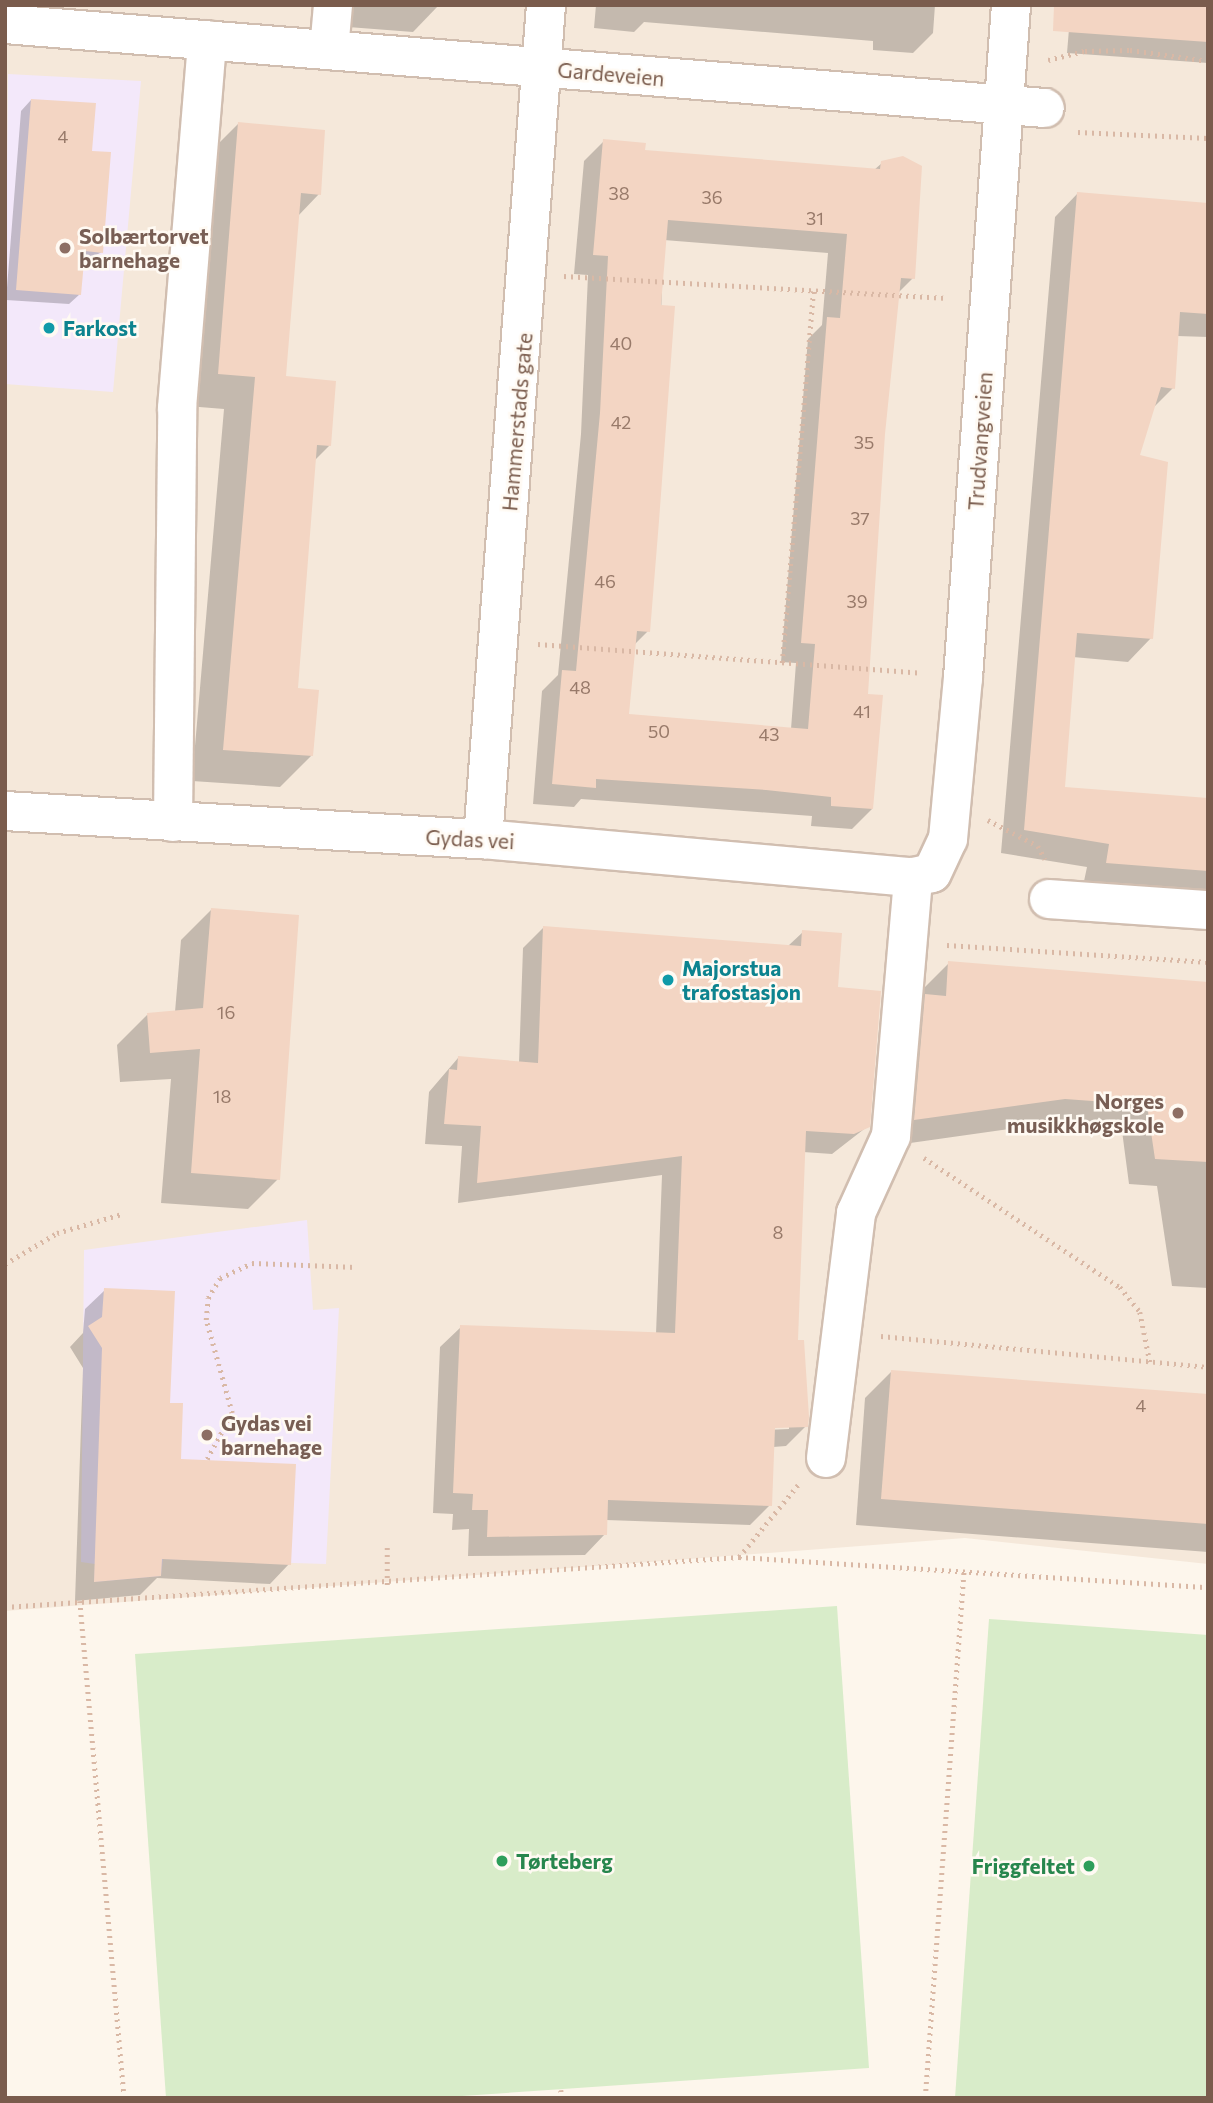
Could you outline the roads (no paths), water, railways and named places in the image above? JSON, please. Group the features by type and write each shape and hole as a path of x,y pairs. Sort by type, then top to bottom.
{"street":[{"path":"329,50 333,5"},
{"name":"Hammerstads gate","path":"483,839 546,5"},
{"name":"Trudvangveien","path":"923,875 948,839 963,678 1011,5"},
{"name":"Gardeveien","path":"13,18 207,40 1045,108"},
{"path":"173,822 177,408 207,40"},
{"name":"Gydas vei","path":"5,811 483,839 923,875"},
{"path":"827,1458 846,1332 856,1213 891,1136 923,875"},
{"path":"1049,899 1208,910"}],"place":[{"name":"Solbærtorvet barnehage","path":"65,248"},
{"name":"Farkost","path":"49,328"},
{"name":"Majorstua trafostasjon","path":"668,980"},
{"name":"Norges musikkhøgskole","path":"1178,1113"},
{"name":"Gydas vei barnehage","path":"207,1435"},
{"name":"Tørteberg","path":"502,1861"},
{"name":"Friggfeltet","path":"1089,1866"}]}
